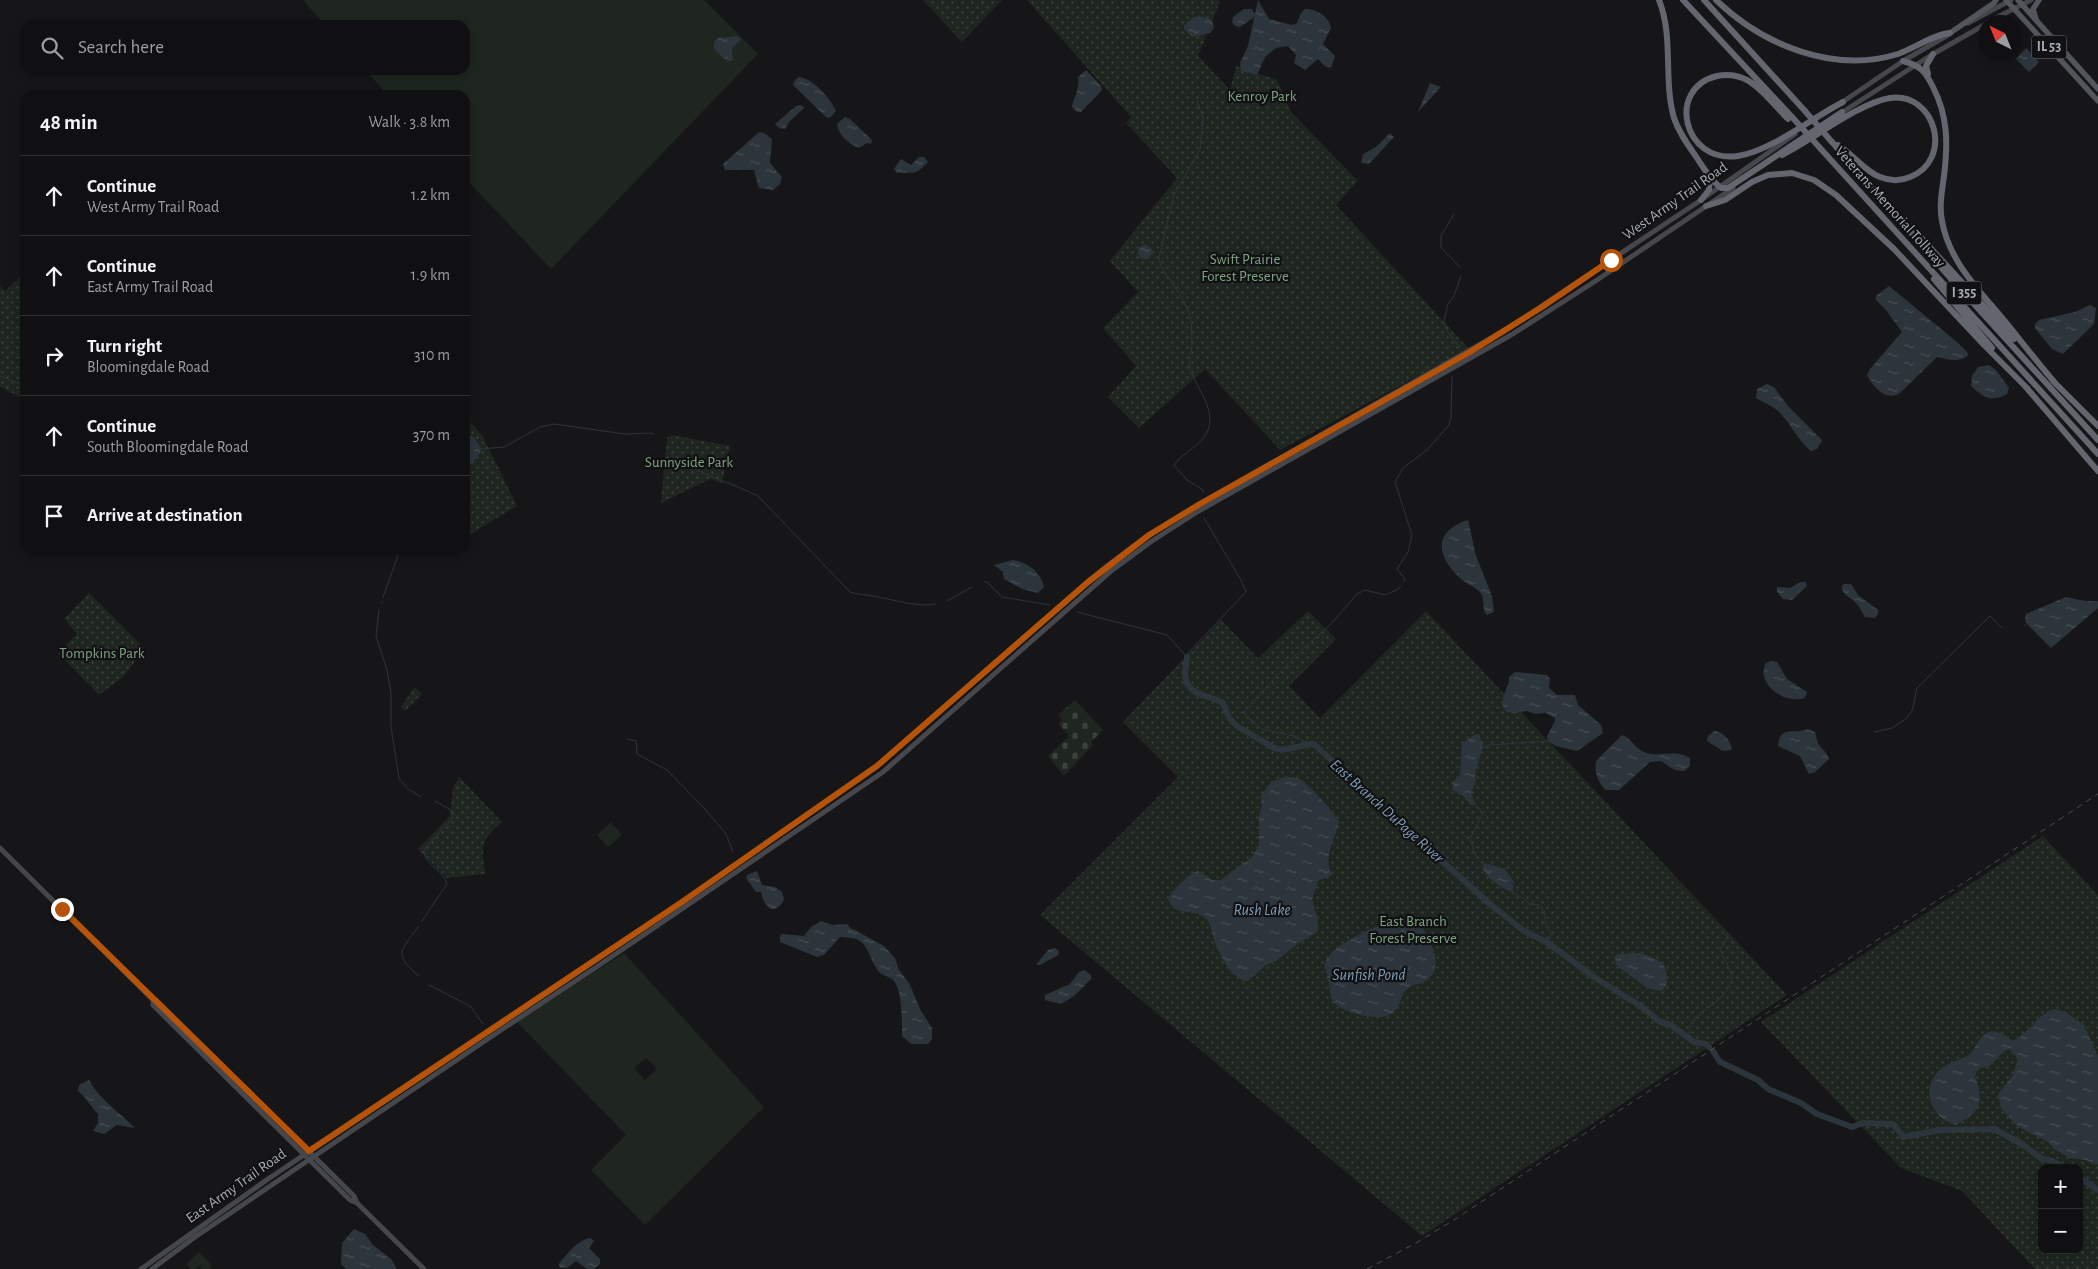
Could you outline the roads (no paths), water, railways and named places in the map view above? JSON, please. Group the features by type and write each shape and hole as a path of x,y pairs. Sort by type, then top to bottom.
{"highway":[{"path":"1659,0 1668,34 1671,102 1675,118 1681,135 1718,186 1723,189 1728,188 1842,112"},
{"name":"Veterans Memorial Tollway","path":"1683,0 2098,454"},
{"name":"I 355","path":"1704,0 1832,142"},
{"path":"1716,0 1749,26 1780,43 1801,52 1835,59 1860,60 1896,54 1942,34 1950,33"},
{"path":"1933,54 1926,66 1942,108 1947,134 1941,205 1944,229 1950,248 1969,278 2056,384"},
{"path":"1904,61 1916,65 1930,80"},
{"path":"1790,118 1752,83 1741,77 1731,75 1713,77 1701,85 1692,95 1687,109 1689,130 1698,144 1715,155 1730,157 1742,156 1760,150 1843,102"},
{"path":"1781,156 1864,107 1892,98 1908,100 1920,107 1931,119 1936,134 1935,149 1926,166 1913,176 1896,180 1883,178 1872,173 1845,149 1832,142"},
{"name":"Veterans Memorial Tollway","path":"1832,142 1960,288 2098,440"},
{"path":"1854,166 2056,384 2098,426"},
{"path":"1706,206 1725,200 1752,182 1768,176 1792,174 1814,180 1836,195 1894,249 2028,389"},
{"path":"1701,200 1709,190 1710,177"},
{"path":"1891,226 1960,310 2098,470"}],"main road":[{"path":"1950,33 1994,4 1996,0"},
{"name":"West Army Trail Road","path":"2002,15 2014,9 2020,2 2031,0"},
{"path":"2038,23 2033,8 2039,0"},
{"name":"West Army Trail Road","path":"1072,596 1142,540 1200,504 1470,352 1542,307 1904,61 2008,1"},
{"name":"IL 53","path":"2008,1 2098,101"},
{"name":"IL 53","path":"2020,2 2098,89"},
{"name":"West Army Trail Road","path":"1080,597 1139,550 1197,512 1511,334 1587,287 1781,156 1842,112 1933,54 1978,28"},
{"path":"1197,512 1200,504"},
{"name":"East Army Trail Road","path":"141,1269 303,1155 605,954 827,802 897,751 1072,596"},
{"name":"East Army Trail Road","path":"152,1269 309,1160 883,772 1080,597"},
{"path":"999,660 999,669"},
{"path":"0,848 309,1151 354,1196 357,1203"},
{"path":"153,1000 153,1005 303,1155 350,1200 357,1203 424,1269"}],"water":[{"path":"1258,0 1269,19 1292,25 1297,23 1305,9 1318,12 1325,17 1331,28 1323,44 1335,56 1331,68 1325,66 1318,59 1305,70 1294,63 1296,55 1288,46 1276,48 1265,57 1257,75 1241,71 1240,63 1248,46"},
{"path":"1244,9 1252,9 1255,15 1240,27 1235,26 1232,22 1233,17"},
{"path":"1198,16 1212,20 1214,28 1210,33 1192,37 1184,29 1184,26 1192,18"},
{"path":"737,36 741,39 732,49 733,61 727,61 714,49 714,42 718,38"},
{"path":"2026,48 2039,62 2029,72 2017,60 2023,60 2023,51"},
{"path":"1086,70 1101,86 1102,90 1081,112 1077,112 1072,107 1078,89 1078,77"},
{"path":"799,77 816,85 830,100 836,111 831,117 827,118 793,85"},
{"path":"1430,83 1441,87 1418,112"},
{"path":"796,106 804,107 803,109 789,122 785,129 779,128 775,124"},
{"path":"845,117 850,119 872,140 871,144 867,143 859,148 845,139 839,132 837,124"},
{"path":"759,132 772,139 770,163 782,177 780,184 773,190 759,188 754,170 725,170 723,164"},
{"path":"1390,133 1394,137 1369,164 1361,163 1363,154 1376,147"},
{"path":"919,157 924,157 928,162 917,171 897,173 894,169 901,159 911,165"},
{"path":"1142,245 1148,245 1152,252 1148,259 1142,259 1138,255 1138,249"},
{"path":"1889,286 1957,342 1967,352 1968,356 1956,360 1937,357 1901,392 1891,396 1877,389 1867,375 1902,332 1876,300 1876,296"},
{"path":"2090,305 2096,308 2094,324 2063,354 2052,349 2035,328 2035,324 2039,320 2075,312"},
{"path":"1989,365 1996,370 2009,388 2007,394 2001,397 1988,398 1971,386 1972,376 1978,367"},
{"path":"1767,384 1774,387 1788,406 1821,439 1822,441 1817,449 1811,451 1802,443 1778,411 1756,398 1757,389"},
{"path":"470,436 474,437 481,449 479,455 470,465"},
{"path":"1468,520 1476,556 1492,596 1494,612 1487,615 1484,610 1481,594 1452,570 1443,553 1444,537 1457,525"},
{"path":"1013,560 1028,565 1037,572 1044,587 1038,593 1022,589 1004,579 1003,572 994,565"},
{"path":"1801,582 1806,582 1807,586 1792,600 1783,599 1777,592 1777,587 1790,588"},
{"path":"1851,584 1858,595 1878,610 1875,618 1865,617 1854,601 1844,594 1842,585"},
{"path":"2066,597 2085,601 2098,601 2098,608 2051,648 2027,624 2025,621 2026,614"},
{"path":"1771,661 1777,662 1787,679 1807,692 1805,698 1797,699 1781,696 1768,685 1764,671 1766,663"},
{"path":"1515,672 1547,675 1550,679 1549,688 1557,695 1575,695 1578,705 1601,725 1603,733 1577,751 1556,746 1548,741 1547,736 1555,718 1546,713 1535,714 1527,711 1507,712 1504,708 1502,703 1509,677"},
{"path":"1807,729 1815,732 1818,744 1829,759 1815,772 1809,774 1800,756 1778,746 1779,739 1788,731"},
{"path":"1714,731 1728,739 1731,750 1723,751 1707,741 1708,736"},
{"path":"1479,734 1483,745 1475,774 1476,782 1471,793 1475,804 1472,806 1464,797 1453,790 1453,784 1460,776 1462,744 1474,735"},
{"path":"1622,735 1643,752 1685,755 1690,758 1690,766 1684,771 1680,771 1671,768 1661,761 1650,762 1619,790 1606,790 1597,777 1596,761"},
{"name":"Rush Lake","path":"1285,777 1297,778 1305,783 1322,800 1339,822 1330,848 1328,861 1332,875 1318,881 1312,900 1318,920 1318,930 1316,933 1300,942 1276,961 1266,965 1248,981 1244,981 1235,975 1224,961 1207,919 1199,914 1174,908 1168,899 1181,883 1198,871 1212,880 1221,880 1252,857 1259,845 1261,796 1271,782"},
{"path":"1484,863 1505,869 1513,881 1513,891 1500,886 1492,879 1482,868"},
{"path":"757,871 762,885 775,887 782,892 784,900 776,908 770,908 764,902 761,892 756,892 746,878 747,875"},
{"name":"Sunfish Pond","path":"1406,916 1419,921 1434,951 1435,967 1433,974 1427,980 1409,987 1403,994 1398,1007 1386,1016 1374,1017 1358,1014 1337,1005 1331,996 1325,967 1329,956 1337,948 1360,934"},
{"path":"821,921 833,925 847,924 851,929 884,946 895,958 899,970 909,983 921,1011 932,1028 932,1039 928,1044 911,1044 902,1036 901,1006 896,984 892,979 879,972 862,943 850,938 840,937 824,955 817,957 780,942 780,935 804,936 811,927"},
{"path":"1055,948 1059,951 1058,955 1040,965 1036,965 1048,950"},
{"path":"1640,953 1661,962 1664,966 1667,984 1662,991 1647,988 1616,965 1615,957 1618,954"},
{"path":"1084,970 1091,975 1091,979 1074,996 1061,1004 1045,1000 1045,995 1070,984 1079,972"},
{"path":"2054,1009 2066,1012 2084,1025 2098,1056 2098,1165 2086,1160 2070,1158 2054,1149 2048,1142 2017,1126 2001,1108 1998,1094 2013,1075 2018,1058 2009,1049 2002,1053 1990,1066 1977,1071 1975,1076 1980,1099 1979,1105 1965,1120 1956,1125 1947,1121 1934,1109 1931,1101 1929,1093 1935,1076 1942,1068 1973,1052 1981,1038 1988,1032 1998,1032 2015,1040 2041,1017"},
{"path":"89,1080 104,1100 135,1128 117,1125 104,1134 93,1131 98,1123 98,1114 78,1091 79,1085"},
{"path":"354,1229 365,1234 373,1245 391,1259 397,1269 346,1269 341,1264 342,1243"},
{"path":"591,1238 594,1241 589,1248 600,1259 600,1264 594,1269 587,1269 576,1261 567,1268 560,1268 559,1264 573,1248 586,1239"}],"waterway":[{"path":"1197,101 1203,118 1200,150 1174,195 1159,257 1161,266 1181,297 1190,316 1192,327 1190,369 1204,398 1210,422 1202,440 1174,465 1187,480 1203,490 1204,493"},
{"path":"1454,214 1441,236 1441,248 1461,268"},
{"path":"1460,347 1447,331 1444,320 1448,304 1454,296 1461,276"},
{"path":"0,376 20,384"},
{"path":"1404,582 1405,579 1397,569 1408,552 1412,535 1395,482 1403,468 1427,450 1449,425 1451,418 1452,377"},
{"name":"East Branch DuPage River","path":"481,449 504,447 540,427 554,424 625,434 654,434"},
{"name":"East Branch DuPage River","path":"672,456 692,468 758,496 850,592 913,604 936,604"},
{"path":"1077,612 1167,635 1187,657 1188,653 1246,592 1241,580 1204,518"},
{"path":"383,597 398,555"},
{"name":"East Branch DuPage River","path":"984,582 987,582 1002,597 1050,605"},
{"path":"1311,744 1293,736 1262,729 1244,714 1245,711 1296,655 1330,625 1357,594 1365,590 1385,595 1401,586"},
{"name":"East Branch DuPage River","path":"947,601 972,587"},
{"path":"379,610 376,636 387,670 391,692 391,727 399,778 407,788 421,797"},
{"path":"1874,732 1892,728 1906,719 1912,711 1917,688 1990,616 2002,628"},
{"name":"East Branch DuPage River","path":"1187,657 1185,673 1189,686 1198,693 1223,703 1229,718 1237,726 1274,748 1282,750 1311,744 1315,745 1491,905 1524,931 1548,943 1594,977 1642,1007 1660,1022 1671,1025 1694,1042 1706,1044 1709,1047"},
{"path":"627,739 636,741 637,754 667,770 705,809 726,834 733,852"},
{"path":"1482,748 1490,745 1548,741"},
{"path":"422,921 447,884 443,876 429,862 424,853 426,847 453,816 449,809 435,801"},
{"path":"1475,804 1483,813 1470,839 1476,857 1483,864"},
{"path":"1485,871 1488,877 1493,879"},
{"path":"1508,890 1529,904 1539,905 1544,910 1545,921 1551,935 1548,943"},
{"path":"418,927 407,942 402,953 405,963 419,976"},
{"path":"1688,1038 1692,1023 1723,995 1731,982 1731,974 1720,949 1728,938 1726,936 1728,933"},
{"path":"429,985 470,1006 483,1024"},
{"name":"East Branch DuPage River","path":"1713,1051 1720,1062 1758,1080 1768,1089 1801,1103 1817,1114 1852,1127 1863,1123 1890,1124 1894,1125 1903,1137 1941,1130 1994,1129 2022,1144 2042,1159 2058,1164"},
{"name":"East Branch DuPage River","path":"2083,1180 2098,1190"}],"railway":[{"path":"1367,1269 1416,1243 1457,1218 2098,794"}],"park label":[{"name":"Kenroy Park","path":"1262,96"},
{"name":"Swift Prairie Forest Preserve","path":"1245,268"},
{"name":"Sunnyside Park","path":"689,462"},
{"name":"Tompkins Park","path":"102,653"},
{"name":"East Branch Forest Preserve","path":"1413,930"}]}
